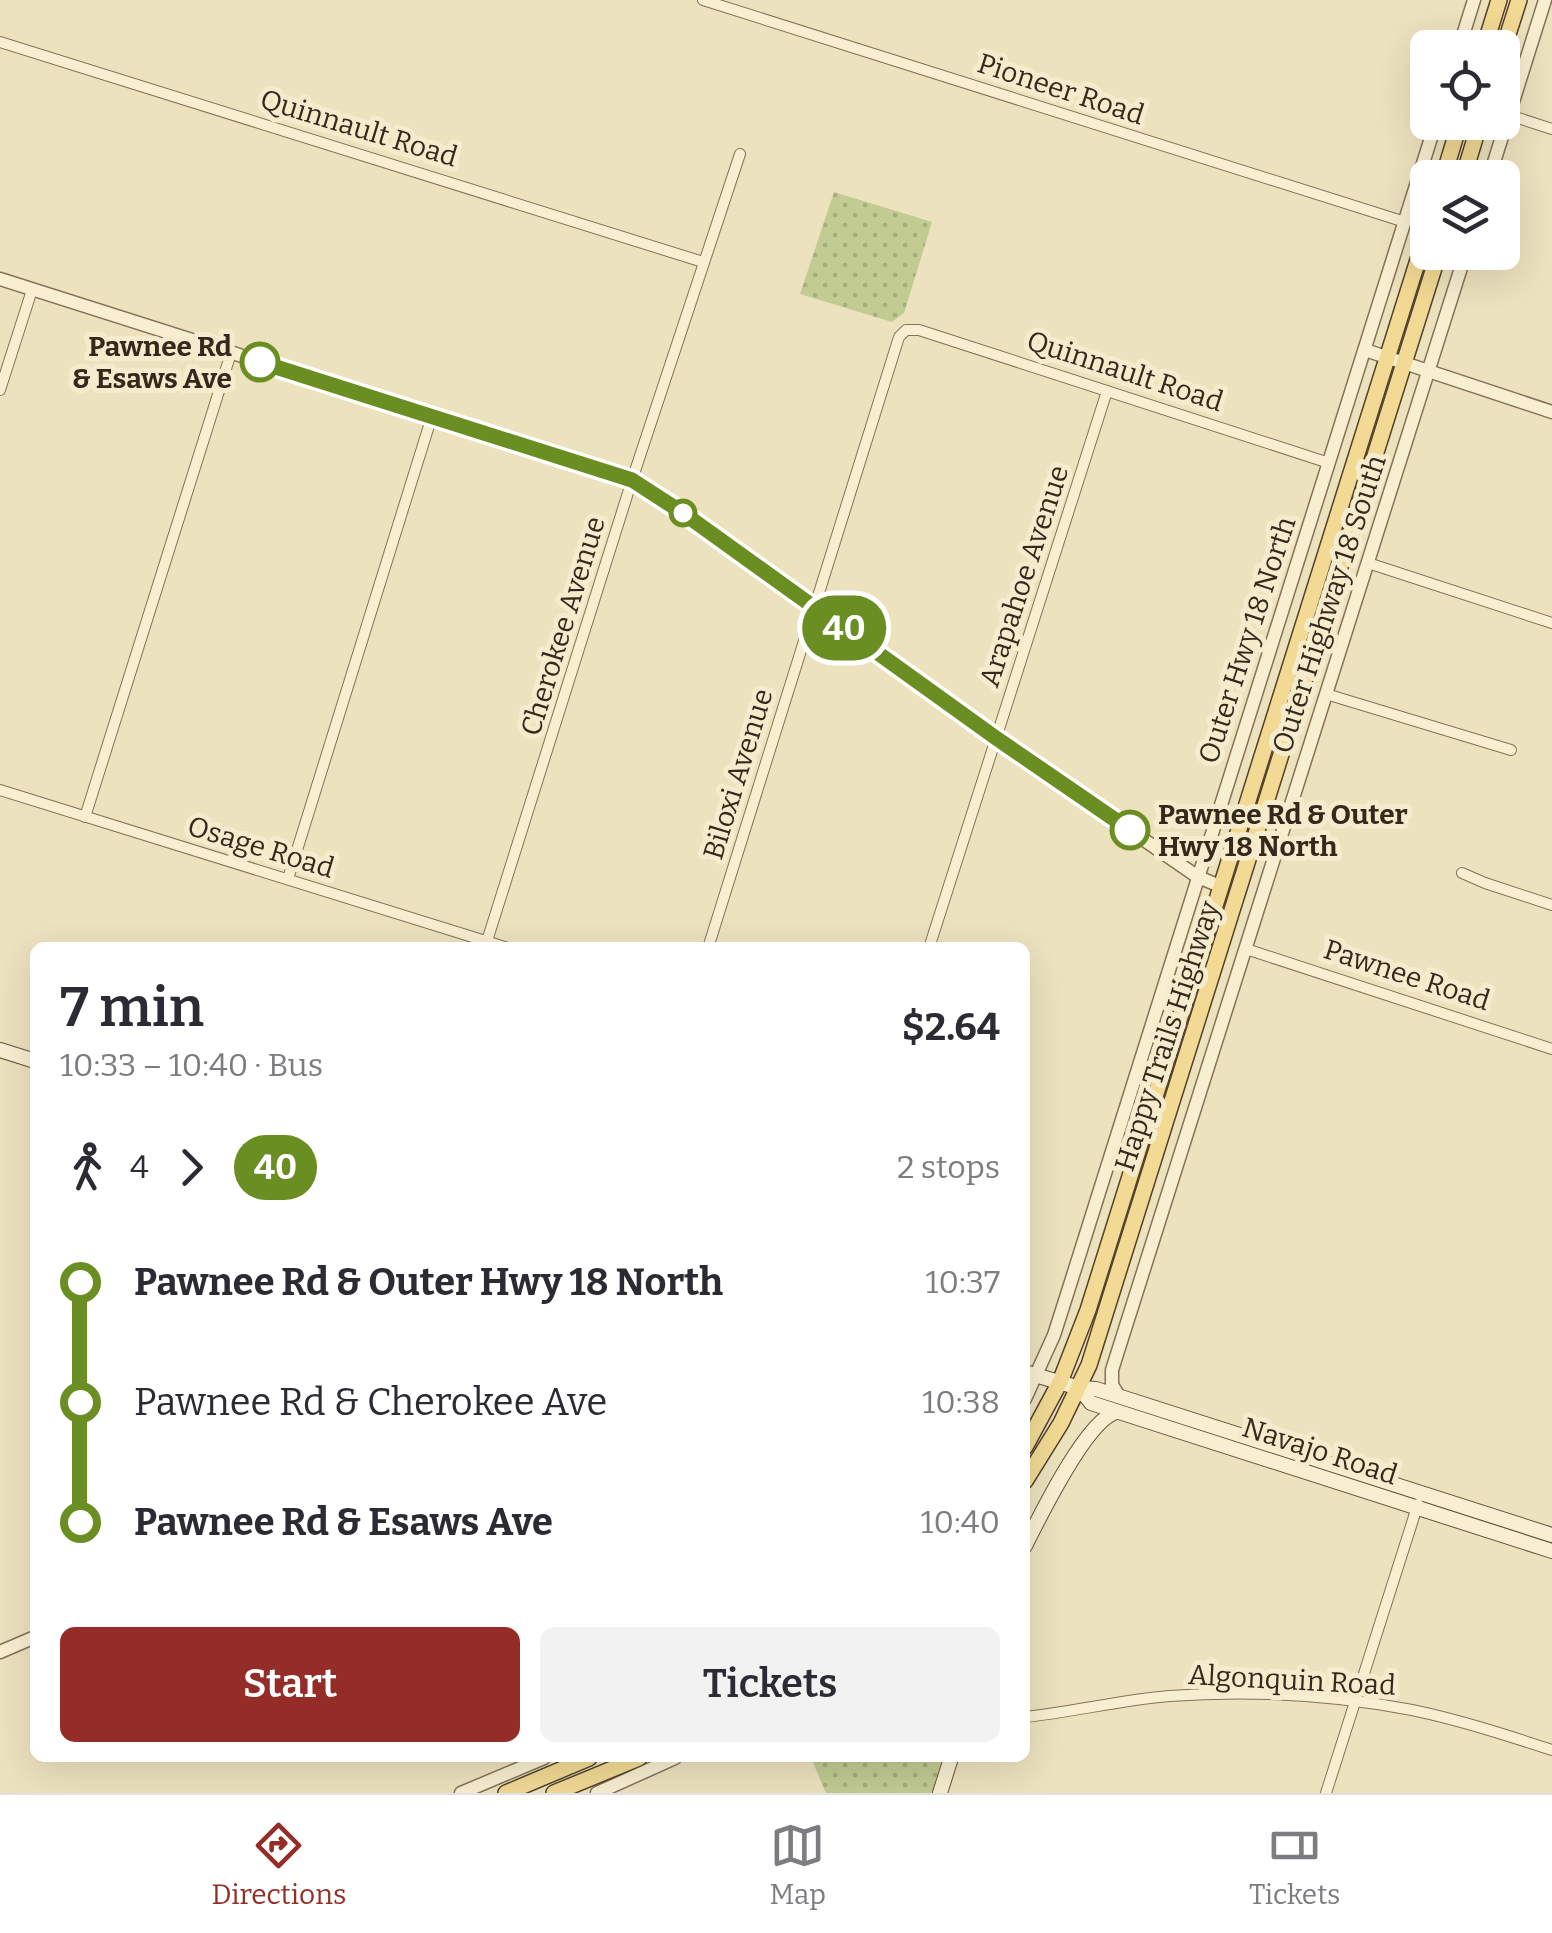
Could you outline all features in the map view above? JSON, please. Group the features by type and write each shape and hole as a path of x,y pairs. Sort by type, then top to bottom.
{"main road":[{"path":"1490,30 1499,0"},
{"path":"1510,30 1520,0"},
{"name":"Happy Trails Highway","path":"1030,1439 1060,1382 1088,1310 1415,270"},
{"name":"Happy Trails Highway","path":"1030,1472 1061,1424 1095,1346 1433,270"},
{"path":"1239,893 1231,880 1254,802 1252,786"},
{"path":"1204,1003 1203,981 1227,900 1220,886"},
{"path":"0,1050 30,1059"},
{"name":"Navajo Road","path":"1031,1374 1420,1501 1552,1551"},
{"path":"1087,1436 1094,1396"},
{"path":"1030,1537 1087,1436 1118,1404"},
{"name":"Navajo Road","path":"1420,1501 1552,1535"},
{"path":"506,1793 579,1762"},
{"path":"554,1793 628,1762"},
{"path":"940,1793 951,1762"}],"street":[{"name":"Pioneer Road","path":"703,0 1405,222"},
{"path":"1465,30 1474,0"},
{"path":"1520,80 1545,0"},
{"name":"Quinnault Road","path":"0,42 703,262"},
{"path":"1520,119 1552,129"},
{"name":"Outer Hwy 18 North","path":"1031,1374 1064,1304 1430,140"},
{"name":"Cherokee Avenue","path":"487,941 632,480 740,154"},
{"name":"Outer Highway 18 South","path":"1112,1370 1460,270"},
{"path":"0,279 632,480 996,738 1198,877 1220,886"},
{"path":"0,390 32,290"},
{"name":"Quinnault Road","path":"906,330 919,330 1329,463"},
{"name":"Biloxi Avenue","path":"710,942 899,337 906,330"},
{"path":"1365,350 1552,412"},
{"path":"86,818 231,353"},
{"name":"Arapahoe Avenue","path":"931,942 1108,391"},
{"path":"288,879 432,416"},
{"path":"1368,563 1552,623"},
{"path":"1326,694 1511,750"},
{"name":"Osage Road","path":"0,790 490,942"},
{"path":"1462,873 1552,905"},
{"path":"1239,893 1261,900"},
{"name":"Pawnee Road","path":"1246,949 1552,1049"},
{"path":"1094,1396 1112,1370"},
{"path":"1112,1370 1118,1404"},
{"path":"1326,1793 1420,1501"},
{"path":"0,1652 30,1639"},
{"name":"Algonquin Road","path":"1030,1716 1200,1694 1355,1701 1468,1724 1552,1750"},
{"path":"461,1793 535,1762"},
{"path":"597,1793 666,1762"}],"green space":[{"path":"834,192 932,222 904,313 892,322 800,294"},
{"path":"813,1762 941,1762 932,1793 826,1793"}],"bus line":[{"name":"40","path":"260,362 632,480 1130,830"}],"place":[{"name":"Pawnee Rd & Esaws Ave","path":"260,362"},
{"name":"Pawnee Rd & Outer Hwy 18 North","path":"1130,830"}]}
